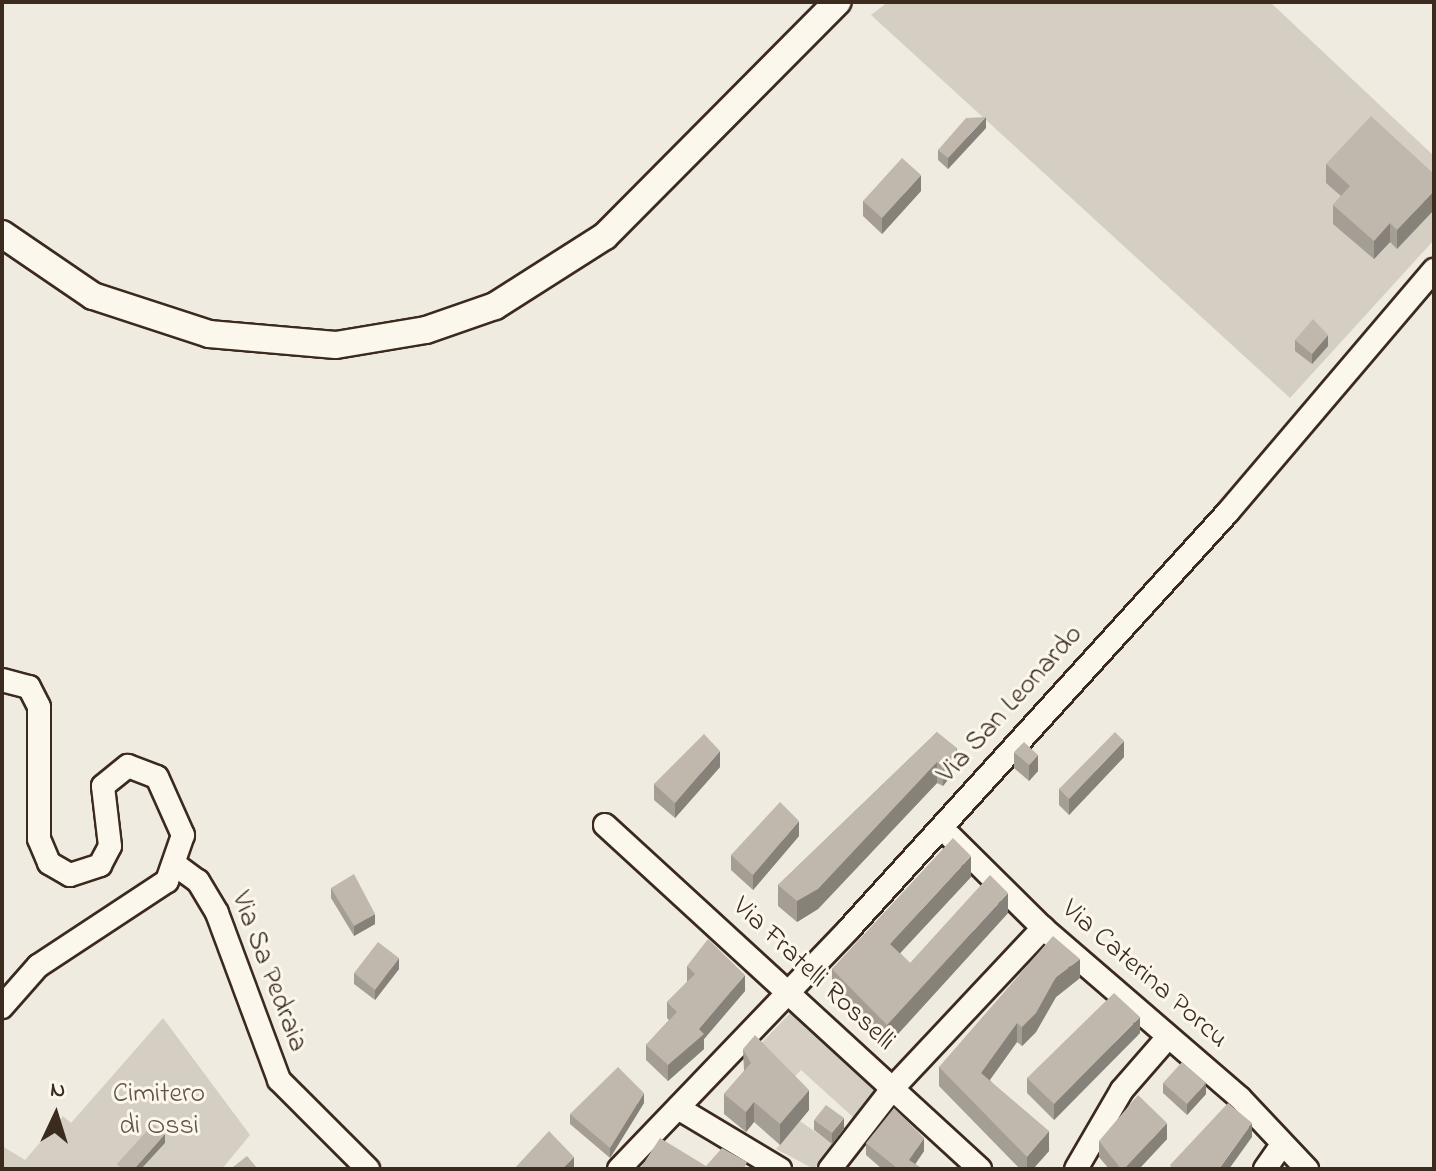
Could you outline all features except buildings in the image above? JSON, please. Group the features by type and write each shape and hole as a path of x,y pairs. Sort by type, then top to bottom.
{"street":[{"path":"2,234 93,296 209,334 336,345 426,330 531,287 605,236 837,2"},
{"name":"Via San Leonardo","path":"619,1169 789,992 1228,512 1434,270"},
{"path":"2,680 21,682 39,707 39,839 49,863 70,875 100,865 110,846 103,786 113,773 136,766 162,783 183,835 177,866 167,881 38,966 2,1007"},
{"name":"Via Fratelli Rosselli","path":"605,825 980,1169"},
{"name":"Via Caterina Porcu","path":"941,827 1043,928 1240,1098 1281,1146 1307,1169"},
{"name":"Via Sa Pedraia","path":"177,866 198,881 217,913 279,1080 368,1169"},
{"path":"830,1169 892,1089 1043,928"},
{"path":"1076,1169 1122,1090 1168,1037"},
{"path":"678,1108 780,1169"},
{"path":"1265,1169 1281,1146"}],"green space":[{"path":"888,2 1270,2 1434,156 1434,240 1290,398 871,15"},
{"path":"794,1009 878,1088 854,1118 801,1070 791,1081 754,1051"},
{"name":"Cimitero di Ossi","path":"163,1018 250,1135 222,1169 2,1169 2,1146 25,1160 63,1116 71,1123"},
{"path":"800,1121 834,1145 814,1169 776,1149"}]}
